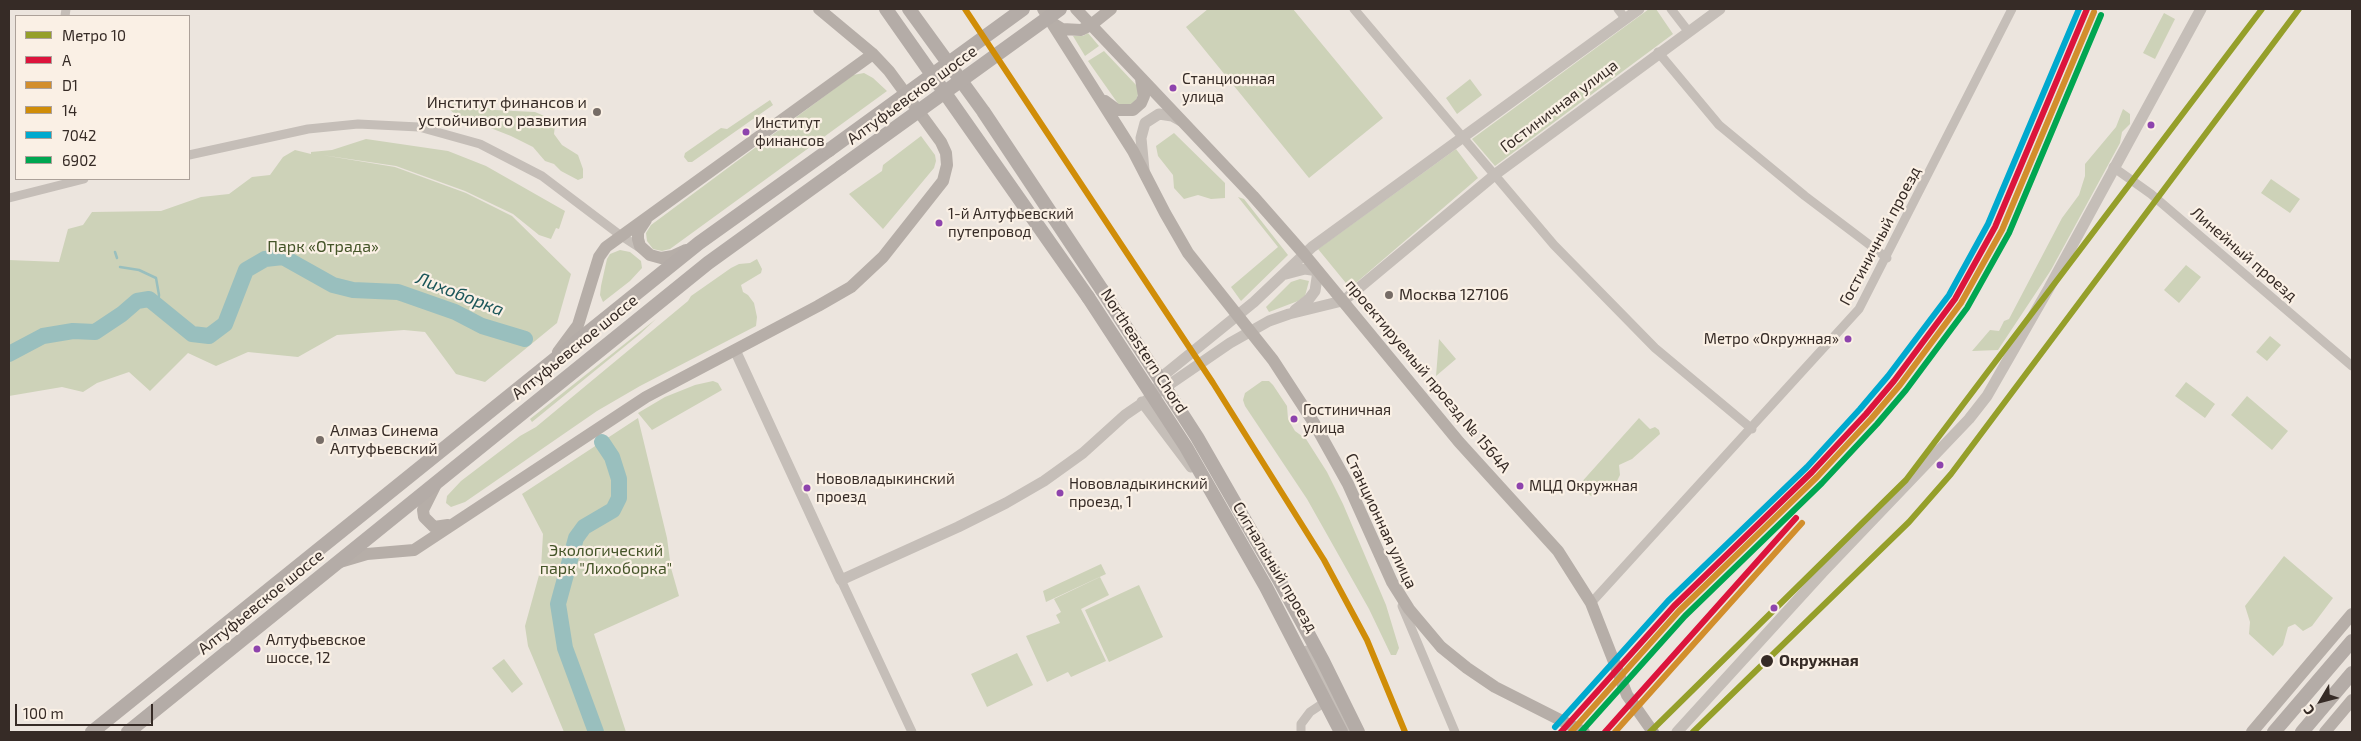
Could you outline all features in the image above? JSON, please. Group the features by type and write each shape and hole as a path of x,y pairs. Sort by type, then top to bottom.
{"main road":[{"path":"338,562 368,554 414,550 646,396 818,306 865,275 883,257 943,181 947,165 946,154 941,142 889,71 873,54 819,9"},
{"name":"Northeastern Chord","path":"886,9 1088,297 1186,447 1266,587 1310,668 1341,732"},
{"name":"Northeastern Chord","path":"909,9 983,111 1197,437 1288,595 1358,732"},
{"name":"Алтуфьевское шоссе","path":"92,732 699,243 1023,9"},
{"name":"Станционная улица","path":"1043,9 1098,94 1144,171 1188,253 1292,388 1325,441 1351,491 1392,582"},
{"name":"Алтуфьевское шоссе","path":"128,732 708,263 1060,9"},
{"path":"1076,9 1090,26"},
{"path":"1054,24 1070,30 1081,30 1090,26 1111,9"},
{"name":"проектируемый проезд № 1564А","path":"1090,26 1188,126 1253,196 1304,254 1459,442 1558,551 1591,603 1627,694 1653,732"},
{"path":"546,365 578,325 599,257 606,247 620,235 873,54"},
{"path":"1098,94 1118,110 1133,110 1141,103 1144,96 1141,78"},
{"path":"649,216 638,232 640,246 644,250 661,258 673,256 699,243"},
{"path":"440,478 426,501 423,510 424,517 434,527 453,524"},
{"path":"1392,582 1422,627 1460,664 1495,687 1584,732"},
{"path":"2252,732 2352,614"},
{"path":"2274,732 2352,641"},
{"path":"2302,732 2352,673"},
{"path":"2325,732 2352,700"}],"street":[{"path":"1354,9 1554,245 1641,335 1752,429"},
{"path":"1618,9 1626,18"},
{"name":"Гостиничная улица","path":"1142,402 1157,387 1164,375 1237,315 1304,254 1639,9"},
{"path":"1671,9 1688,31"},
{"name":"Гостиничная улица","path":"841,580 950,531 1013,499 1083,453 1142,402 1212,357 1223,346 1289,314 1342,301 1494,176 1658,52 1720,9"},
{"name":"Гостиничный проезд","path":"1591,603 1848,323 1866,299 2012,9"},
{"path":"1677,732 1977,409 2003,369 2200,9"},
{"path":"1658,52 1719,126 1805,196 1887,258"},
{"path":"1144,171 1141,138 1143,128 1149,118 1165,114 1188,126"},
{"path":"190,155 308,129 358,124 419,127 480,144 542,176 620,235 644,250"},
{"name":"Линейный проезд","path":"2113,167 2151,194 2352,366"},
{"path":"9,198 54,182 74,180"},
{"path":"1282,276 1305,269 1318,271 1316,286 1312,295 1289,314"},
{"path":"735,350 912,732"},
{"name":"Сигнальный проезд","path":"1142,402 1238,531 1270,584 1332,697 1348,732"},
{"name":"Станционная улица","path":"1392,582 1455,732"},
{"path":"1301,732 1301,724 1310,712 1332,697"}],"green space":[{"path":"1208,9 1293,9 1383,118 1309,178 1186,27"},
{"path":"1649,9 1656,9 1673,34 1495,166 1472,139"},
{"path":"2164,13 2175,19 2155,59 2143,53"},
{"path":"1088,33 1099,46 1085,56 1073,36 1083,36"},
{"path":"1104,51 1137,86 1139,91 1135,104 1119,105 1088,61"},
{"path":"864,73 873,78 887,91 670,249 662,251 653,249 647,241 646,233 651,225 853,75"},
{"path":"1470,79 1482,95 1457,114 1446,98"},
{"path":"454,100 477,104 494,110 535,112 549,118 555,125 554,134 562,145 578,155 583,169 583,178 578,180 561,171 554,164 545,161 533,147 511,136 488,127 468,125 449,109"},
{"path":"770,100 773,105 692,162 688,162 684,157 685,153 721,128 727,129"},
{"path":"2123,109 2130,114 2130,124 2122,132 2120,143 2051,270 1998,350 1972,351 1990,330 1999,331 2004,321 2009,319 2062,218 2079,195 2085,176 2085,164 2116,127"},
{"path":"1174,133 1225,183 1225,198 1211,199 1198,195 1184,199 1174,188 1173,175 1158,156 1156,146"},
{"path":"921,136 935,155 934,168 883,229 849,194 882,171 883,165"},
{"name":"Парк «Отрада»","path":"366,139 448,151 486,166 565,211 559,229 556,228 551,239 539,235 513,214 465,191 396,166 322,155 395,167 466,193 512,216 571,274 557,323 485,382 456,374 425,332 404,330 337,335 298,357 248,352 216,366 188,353 150,391 129,372 97,383 83,392 62,387 9,396 9,260 59,262 68,229 83,225 92,212 161,211 201,197 229,194 252,177 270,175 283,157 295,150 311,154 311,152 332,150"},
{"path":"1456,149 1478,178 1350,288 1318,249"},
{"path":"2271,179 2300,199 2290,213 2261,193"},
{"path":"1238,197 1244,199 1288,255 1241,301 1231,287 1278,247"},
{"path":"620,250 630,252 641,261 642,268 630,281 603,302 600,295 607,259 610,254"},
{"path":"757,259 762,269 761,273 741,285 743,292 754,303 757,317 756,326 640,386 597,411 465,502 451,507 446,503 447,496 461,481 520,436 536,427 688,301 691,296 731,268"},
{"path":"2186,265 2201,277 2179,303 2164,290"},
{"path":"1300,279 1309,281 1305,296 1298,301 1269,312 1266,307 1291,282"},
{"path":"656,319 640,334 532,422 530,419"},
{"path":"2270,336 2281,345 2267,361 2256,352"},
{"path":"1439,339 1456,359 1436,376"},
{"path":"713,381 718,383 722,390 652,430 638,413 665,397 695,385"},
{"path":"1262,381 1269,381 1273,385 1287,406 1288,419 1295,431 1306,439 1327,472 1343,504 1386,605 1399,648 1396,655 1391,655 1369,609 1307,499 1245,406 1243,400 1245,393"},
{"path":"2186,382 2215,404 2205,418 2175,396"},
{"path":"2247,396 2288,431 2272,450 2231,415"},
{"name":"Экологический парк \"Лихоборка\"","path":"638,418 667,538 671,568 679,596 594,634 626,732 564,732 528,646 525,626 541,568 543,534 522,494"},
{"path":"1639,418 1650,429 1655,427 1659,430 1660,434 1632,459 1619,465 1620,475 1616,483 1604,491 1591,496 1579,485"},
{"path":"2284,556 2333,598 2312,626 2303,631 2295,624 2288,627 2283,645 2273,656 2249,634 2250,622 2245,606"},
{"path":"1101,564 1106,574 1046,602 1043,591"},
{"path":"1100,577 1109,595 1081,609 1106,661 1071,677 1068,672 1047,682 1026,636 1060,623 1056,615 1061,612 1054,599"},
{"path":"1139,585 1163,637 1109,662 1085,610"},
{"path":"1017,653 1033,685 987,707 971,674"},
{"path":"504,659 523,684 512,693 492,668"}],"waterway":[{"path":"115,252 117,258"},
{"name":"Лихоборка","path":"9,354 43,336 73,331 95,332 122,314 137,301 149,299 192,334 209,336 225,324 246,270 265,259 283,257 333,285 353,290 398,292 455,312 482,326 525,339"},
{"path":"120,267 139,270 156,278 159,295 158,304"},
{"name":"Лихоборка","path":"596,732 565,648 558,604 576,538 584,527 613,510 619,498 619,479 612,457 602,442"}],"metro line":[{"name":"10","path":"1650,732 1906,480 2262,9"},
{"name":"10","path":"1693,732 1909,522 1951,474 2299,9"}],"transit line":[{"name":"14","path":"965,9 1213,383 1324,560 1367,640 1405,732"},
{"name":"7042","path":"1555,727 1668,601 1807,467 1860,409 1888,376 1949,295 1988,224 2079,9"},
{"name":"A","path":"1561,732 1674,606 1812,472 1866,414 1894,381 1955,299 1995,227 2087,9"},
{"name":"D1","path":"1571,732 1679,611 1817,477 1871,419 1900,385 1961,303 2002,230 2094,12"},
{"name":"6902","path":"1581,732 1685,616 1822,483 1877,424 1906,390 1967,308 2009,233 2101,15"},
{"name":"A","path":"1605,732 1796,518"},
{"name":"D1","path":"1615,732 1802,523"}],"place":[{"name":"Станционная улица","path":"1173,88"},
{"name":"Институт финансов и устойчивого развития","path":"597,112"},
{"name":"Институт финансов","path":"746,132"},
{"name":"1-й Алтуфьевский путепровод","path":"939,223"},
{"name":"Москва 127106","path":"1389,295"},
{"name":"Метро «Окружная»","path":"1848,339"},
{"name":"Гостиничная улица","path":"1294,419"},
{"name":"Алмаз Синема Алтуфьевский","path":"320,440"},
{"name":"МЦД Окружная","path":"1520,486"},
{"name":"Нововладыкинский проезд","path":"807,488"},
{"name":"Нововладыкинский проезд, 1","path":"1060,493"},
{"name":"Алтуфьевское шоссе, 12","path":"257,649"},
{"name":"Окружная","path":"1767,661"}]}
